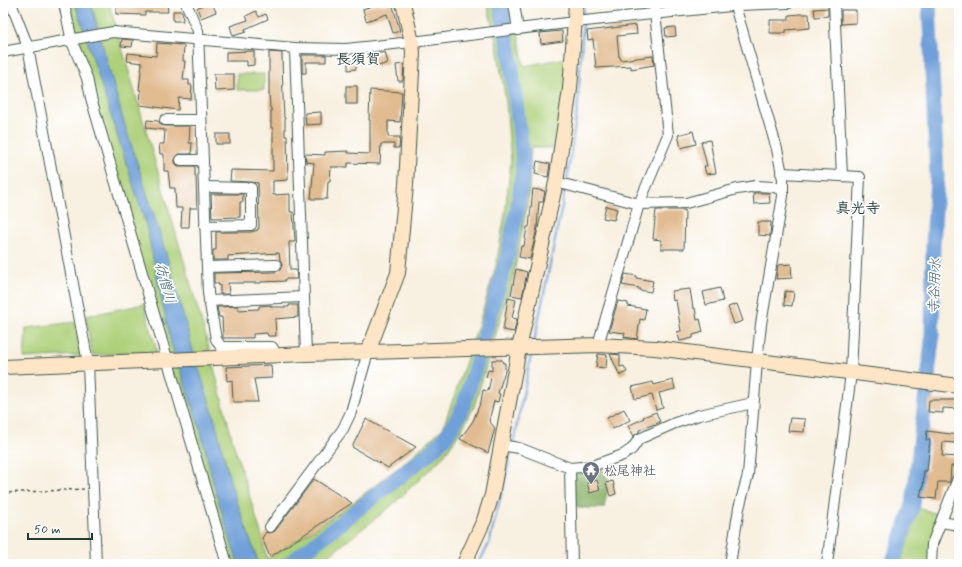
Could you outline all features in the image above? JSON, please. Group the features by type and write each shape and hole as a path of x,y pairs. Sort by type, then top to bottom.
{"street":[{"path":"11,3 28,47 88,363 96,564"},
{"path":"64,3 170,360 227,564"},
{"path":"186,3 198,31 207,267 210,301 216,339 221,347 272,347 277,355"},
{"path":"270,526 343,429 351,412 368,352 398,273 406,185 413,53 403,3"},
{"path":"514,3 518,30"},
{"path":"464,564 484,520 492,495 519,348 556,182 570,90 576,3"},
{"path":"598,345 639,204 668,135 654,3"},
{"path":"3,52 113,32 295,48 346,49 518,30 575,22 655,15 738,5 789,3"},
{"path":"834,3 842,176"},
{"path":"730,564 739,508 748,475 753,403 764,302 782,190 777,149 738,5"},
{"path":"295,48 306,354"},
{"path":"165,120 201,120"},
{"path":"181,160 203,160"},
{"path":"781,173 860,177 852,373 827,564"},
{"path":"556,182 639,204 686,203 737,189 756,186 774,187 782,190"},
{"path":"204,187 251,188 251,225 205,226"},
{"path":"207,267 276,265"},
{"path":"210,301 304,297"},
{"path":"3,366 277,355 598,345 656,348 959,386"},
{"path":"500,445 519,448 570,468 592,466 623,455 632,449 639,439 675,423 699,415 753,403"},
{"path":"570,468 572,564"},
{"path":"932,564 932,544 959,476"},
{"path":"941,522 959,525"}],"path":[{"path":"959,224 957,247 959,257"},
{"path":"3,493 93,489"}],"green space":[{"path":"68,3 109,3 206,337 234,446 261,533 267,559 339,513 403,464 443,428 479,323 496,266 505,214 511,161 506,102 497,46 487,3 513,3 524,66 571,57 562,148 531,148 529,195 514,273 474,407 461,431 442,458 390,507 318,564 228,564 90,95"},
{"path":"237,74 264,74 264,90 237,90"},
{"path":"144,304 157,352 92,355 86,316"},
{"path":"75,322 81,355 24,358 26,328"},
{"path":"599,463 609,481 604,508 578,508 571,497 570,468"},
{"path":"919,508 943,516 931,564 900,564"}],"water":[{"name":"彷僧川","path":"75,3 91,3 123,119 166,253 192,347 215,420 232,488 259,564 238,564 215,490 200,428 171,344 146,225"}],"building":[{"path":"116,3 167,3 168,12 145,12 145,15 116,14"},
{"path":"207,3 212,3 216,12 201,18 197,8"},
{"path":"381,3 381,5 392,3 400,31 393,33 387,14 366,21 363,9"},
{"path":"828,8 828,16 815,17 814,9"},
{"path":"841,10 856,10 856,23 841,24"},
{"path":"173,11 182,11 183,21 173,21"},
{"path":"256,11 259,17 266,14 268,19 245,29 246,32 233,36 230,26 248,20 246,16"},
{"path":"809,14 810,28 786,30 786,33 770,33 770,20 789,20 789,15"},
{"path":"636,25 637,34 617,36 619,57 621,60 653,56 654,65 631,69 631,66 596,68 593,39 588,40 587,31"},
{"path":"675,27 676,36 666,37 665,28"},
{"path":"562,31 563,41 541,44 540,33"},
{"path":"122,39 133,40 132,47 121,46"},
{"path":"157,43 184,45 183,61 185,61 183,80 189,80 189,85 192,85 191,99 179,98 178,110 140,105 141,90 139,90 142,63 127,61 128,53 156,56"},
{"path":"254,51 254,65 247,66 247,61 226,61 226,52"},
{"path":"269,52 282,53 285,136 287,136 288,180 273,181 273,195 290,194 290,212 293,212 295,242 289,242 290,270 296,270 297,279 285,279 285,281 261,283 228,283 229,294 220,294 220,285 218,285 218,283 214,283 214,273 276,272 280,270 282,265 279,253 228,256 228,260 213,260 213,250 216,250 216,232 251,232 258,230 259,228 258,183 230,181 231,170 273,171 273,128 271,128 269,93"},
{"path":"385,52 388,63 375,67 372,55"},
{"path":"302,55 326,55 326,62 306,62 306,73 302,73"},
{"path":"348,60 356,60 356,69 348,70"},
{"path":"404,64 403,81 398,81 396,65"},
{"path":"214,74 234,74 234,90 215,91"},
{"path":"346,86 357,86 357,104 346,104"},
{"path":"370,90 402,92 400,122 388,121 388,137 400,137 399,148 394,148 394,144 381,144 380,164 348,163 348,167 331,167 330,181 328,181 327,199 311,199 314,163 306,162 305,154 325,155 325,152 348,151 348,153 370,154"},
{"path":"321,112 321,124 306,125 305,113"},
{"path":"147,120 158,121 161,125 165,126 190,126 189,143 192,143 191,154 178,154 175,160 175,163 178,166 195,166 197,208 190,208 189,227 181,227 182,208 176,208 175,188 170,188 168,171 164,171 164,154 160,154 159,144 164,144 165,130 146,128"},
{"path":"693,131 696,144 681,148 678,135"},
{"path":"216,134 230,134 230,144 216,144"},
{"path":"710,140 716,173 706,174 704,166 707,166 701,142"},
{"path":"537,161 550,164 548,177 535,174"},
{"path":"533,189 545,191 543,202 539,202 537,228 530,259 519,257 521,246 524,246 527,227 529,227"},
{"path":"753,193 769,193 770,203 754,204"},
{"path":"211,194 243,194 243,202 240,202 240,217 212,218"},
{"path":"606,206 617,209 614,220 603,218"},
{"path":"656,210 685,210 684,249 661,249 661,240 653,239"},
{"path":"758,222 771,222 770,236 758,235"},
{"path":"791,264 792,278 776,279 778,265"},
{"path":"516,269 527,272 522,297 511,295"},
{"path":"625,274 637,276 636,278 653,281 651,292 622,285"},
{"path":"720,288 723,301 706,305 703,292"},
{"path":"690,289 693,308 695,308 697,320 700,319 703,332 693,335 693,338 680,341 677,332 681,331 676,300 673,301 672,291"},
{"path":"785,291 794,292 792,306 784,305"},
{"path":"508,298 516,300 512,318 517,319 514,332 503,330"},
{"path":"618,301 628,303 628,306 646,309 644,320 640,319 637,339 624,337 625,333 609,331"},
{"path":"737,304 743,321 734,324 728,307"},
{"path":"271,305 271,307 289,307 289,305 298,305 298,317 275,319 276,336 268,336 267,333 253,334 253,338 223,338 222,317 219,317 217,307 238,306 238,310 259,309 259,306"},
{"path":"598,354 607,355 606,368 596,367"},
{"path":"610,354 620,355 620,367 624,366 627,372 620,376"},
{"path":"492,360 502,360 503,363 505,363 505,371 498,393 500,394 498,402 494,401 489,421 495,428 488,453 460,439 473,421 481,401 483,390 488,391 491,378 486,377 488,370 492,371"},
{"path":"271,365 272,378 254,379 258,402 233,402 232,380 227,381 226,367"},
{"path":"673,380 675,389 659,393 663,408 656,410 652,395 635,399 632,387 653,382 654,385"},
{"path":"929,400 959,400 959,409 943,408 943,413 928,412"},
{"path":"624,409 630,420 613,429 607,418"},
{"path":"656,412 660,422 639,430 639,432 634,436 628,426 644,418 643,417"},
{"path":"790,418 805,419 804,432 788,431"},
{"path":"366,419 416,447 388,468 352,447"},
{"path":"927,431 959,435 959,441 955,443 943,442 942,456 959,457 959,466 951,466 950,482 938,482 936,499 920,497 922,488 923,489 924,471 927,471 930,440 926,440"},
{"path":"314,479 352,503 270,557 262,538 266,532 270,533 275,531"},
{"path":"597,480 600,490 590,493 587,483"},
{"path":"613,481 616,494 610,496 606,483"}],"waterway":[{"path":"289,564 428,454 443,440 461,411 507,258 518,205 523,170 510,54 500,3"},
{"path":"583,18 584,3"},
{"name":"寺谷用水","path":"892,564 913,505 932,341 933,246 937,177 929,3"},
{"path":"567,181 578,103 583,23"},
{"path":"534,342 566,186"},
{"path":"513,444 532,351"},
{"path":"478,564 489,544 512,449"}],"place":[{"name":"松尾神社","path":"591,485"}],"district":[{"name":"長須賀","path":"358,59"},
{"name":"真光寺","path":"858,208"}]}
